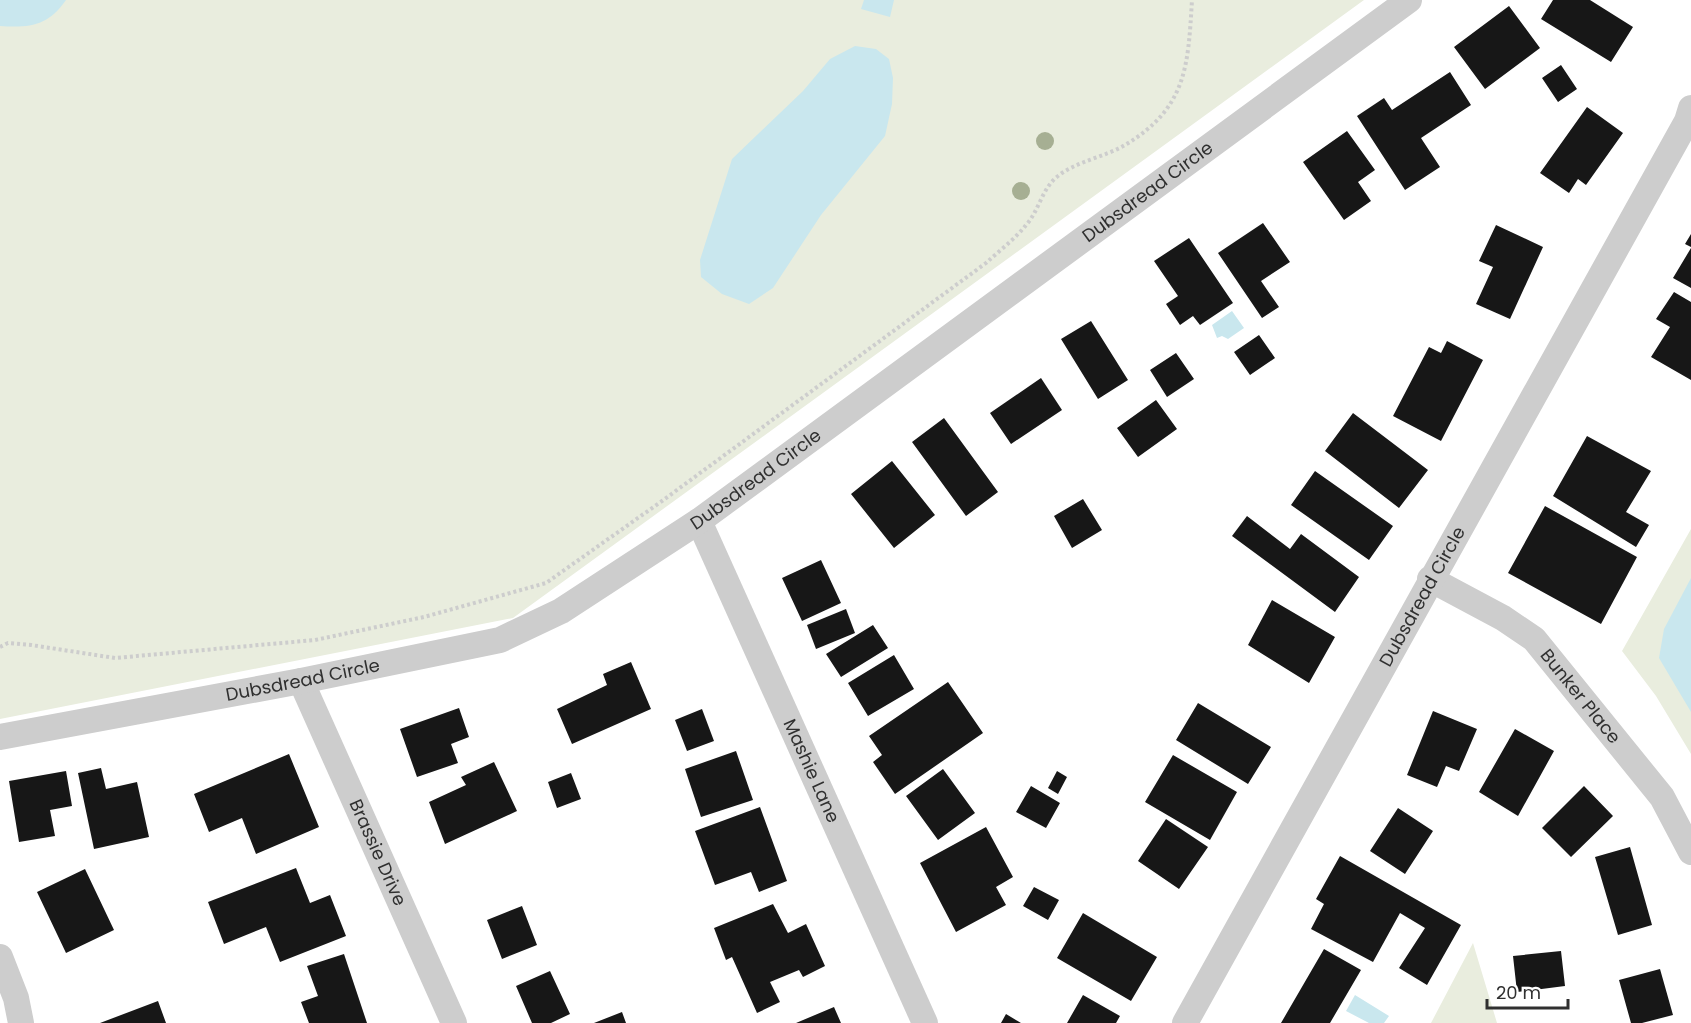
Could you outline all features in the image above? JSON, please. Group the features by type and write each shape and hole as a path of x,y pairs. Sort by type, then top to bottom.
{"street":[{"name":"Dubsdread Circle","path":"0,737 302,681 500,640 561,611 699,521 1409,0"},
{"name":"Dubsdread Circle","path":"1185,1023 1430,579 1687,121 1691,108"},
{"name":"Mashie Lane","path":"699,521 925,1023"},
{"name":"Bunker Place","path":"1430,579 1503,618 1534,639 1662,797 1691,852"},
{"name":"Brassie Drive","path":"302,681 454,1023"},
{"path":"0,957 16,998 21,1023"}],"path":[{"path":"0,646 8,643 31,645 115,658 315,640 424,617 546,583 671,495 986,263 1027,225 1045,192 1058,176 1125,144 1160,117 1173,102 1186,66 1192,0"}],"shaded area":[{"path":"0,0 1364,0 513,618 0,719"},
{"path":"1691,529 1691,754 1656,696 1622,651"},
{"path":"1473,943 1497,1023 1431,1023"}],"water":[{"path":"0,0 66,0 52,15 38,24 11,27 0,26"},
{"path":"864,0 894,0 890,17 861,9"},
{"path":"855,46 876,49 889,59 893,78 892,104 885,136 821,215 773,288 749,304 722,294 701,277 700,260 732,159 803,91 830,59"},
{"path":"1232,311 1244,328 1228,339 1222,336 1217,338 1212,325"},
{"path":"1691,578 1691,712 1659,658 1664,629"},
{"path":"1355,995 1389,1016 1384,1023 1369,1023 1346,1011"}],"building":[{"path":"1553,0 1590,0 1633,27 1611,62 1541,19"},
{"path":"1509,6 1540,48 1485,89 1454,47"},
{"path":"1561,65 1577,89 1558,102 1542,78"},
{"path":"1450,72 1471,105 1421,138 1440,167 1405,190 1357,116 1384,98 1392,110"},
{"path":"1587,107 1623,133 1586,185 1578,179 1569,193 1540,173"},
{"path":"1347,131 1375,170 1358,182 1371,201 1344,220 1303,162"},
{"path":"1263,223 1290,262 1261,281 1279,307 1262,318 1218,253"},
{"path":"1496,225 1543,247 1510,319 1476,304 1493,267 1479,261"},
{"path":"1691,234 1691,247 1685,244"},
{"path":"1189,238 1233,303 1200,325 1193,316 1180,325 1166,304 1178,296 1154,261"},
{"path":"1691,248 1691,288 1673,278"},
{"path":"1674,292 1691,302 1691,380 1651,357 1670,327 1656,319"},
{"path":"1091,321 1128,380 1098,399 1061,339"},
{"path":"1259,335 1275,358 1250,375 1234,352"},
{"path":"1447,341 1483,360 1441,441 1393,416 1429,347 1441,353"},
{"path":"1176,353 1194,379 1167,397 1150,370"},
{"path":"1041,378 1062,410 1011,444 990,413"},
{"path":"1156,400 1177,429 1138,457 1117,428"},
{"path":"1353,413 1428,470 1399,508 1325,451"},
{"path":"944,418 998,492 966,516 912,442"},
{"path":"1587,436 1651,471 1626,512 1649,525 1636,547 1553,496"},
{"path":"892,461 935,515 894,548 851,494"},
{"path":"1315,471 1393,526 1369,560 1291,505"},
{"path":"1083,499 1102,530 1072,548 1054,516"},
{"path":"1545,506 1637,557 1601,624 1508,573"},
{"path":"1247,516 1290,549 1301,534 1359,577 1335,612 1232,536"},
{"path":"821,560 841,603 802,621 782,578"},
{"path":"1272,600 1335,637 1309,683 1248,645"},
{"path":"846,609 855,633 816,649 807,625"},
{"path":"873,625 888,648 841,677 826,654"},
{"path":"894,655 914,689 868,716 848,683"},
{"path":"631,662 651,709 572,744 557,709 607,685 603,674"},
{"path":"948,682 983,733 895,794 873,762 882,755 869,736"},
{"path":"1198,703 1271,747 1248,784 1176,740"},
{"path":"459,708 469,737 451,744 458,763 417,777 400,729"},
{"path":"702,709 714,741 687,751 675,720"},
{"path":"1433,711 1477,729 1459,771 1446,766 1437,787 1407,775"},
{"path":"1515,729 1554,751 1518,816 1479,792"},
{"path":"736,751 753,800 701,817 685,769"},
{"path":"289,754 319,827 256,854 242,818 209,832 194,794"},
{"path":"1173,755 1237,792 1210,840 1145,802"},
{"path":"494,762 517,811 445,844 429,802 466,785 461,777"},
{"path":"101,768 106,789 137,782 149,837 94,849 78,773"},
{"path":"943,769 975,813 938,840 906,796"},
{"path":"66,771 72,806 50,810 55,836 19,842 9,781"},
{"path":"1057,771 1067,777 1058,794 1048,788"},
{"path":"571,773 581,799 557,808 548,782"},
{"path":"1031,786 1060,803 1046,828 1016,812"},
{"path":"1584,786 1613,816 1571,857 1542,828"},
{"path":"760,807 787,881 759,892 751,872 715,885 695,831"},
{"path":"1398,808 1433,831 1405,874 1370,851"},
{"path":"1166,819 1208,847 1179,889 1138,861"},
{"path":"986,827 1013,877 996,887 1006,905 956,932 920,863"},
{"path":"1630,847 1652,925 1618,935 1595,857"},
{"path":"1340,856 1461,925 1427,985 1399,968 1425,928 1400,913 1373,962 1311,929 1324,904 1316,899"},
{"path":"296,868 310,903 330,895 346,936 280,962 266,927 224,944 208,902"},
{"path":"85,869 114,930 66,953 37,892"},
{"path":"1034,887 1059,900 1048,920 1023,906"},
{"path":"773,904 788,933 806,924 825,966 803,977 799,970 770,982 780,1002 757,1013 732,957 726,960 714,928"},
{"path":"522,906 537,945 502,959 487,920"},
{"path":"1083,913 1157,957 1131,1001 1057,958"},
{"path":"1324,949 1361,970 1330,1023 1281,1023"},
{"path":"1561,951 1565,986 1517,992 1513,956"},
{"path":"344,954 367,1023 309,1023 301,1002 318,996 307,966"},
{"path":"1660,969 1673,1015 1642,1023 1631,1023 1619,980"},
{"path":"550,971 570,1014 551,1023 532,1023 516,986"},
{"path":"1083,995 1120,1016 1116,1023 1067,1023"},
{"path":"158,1001 166,1023 100,1023"},
{"path":"834,1007 841,1023 796,1023"},
{"path":"622,1012 626,1023 594,1023"},
{"path":"1006,1014 1021,1023 1001,1023"}]}
